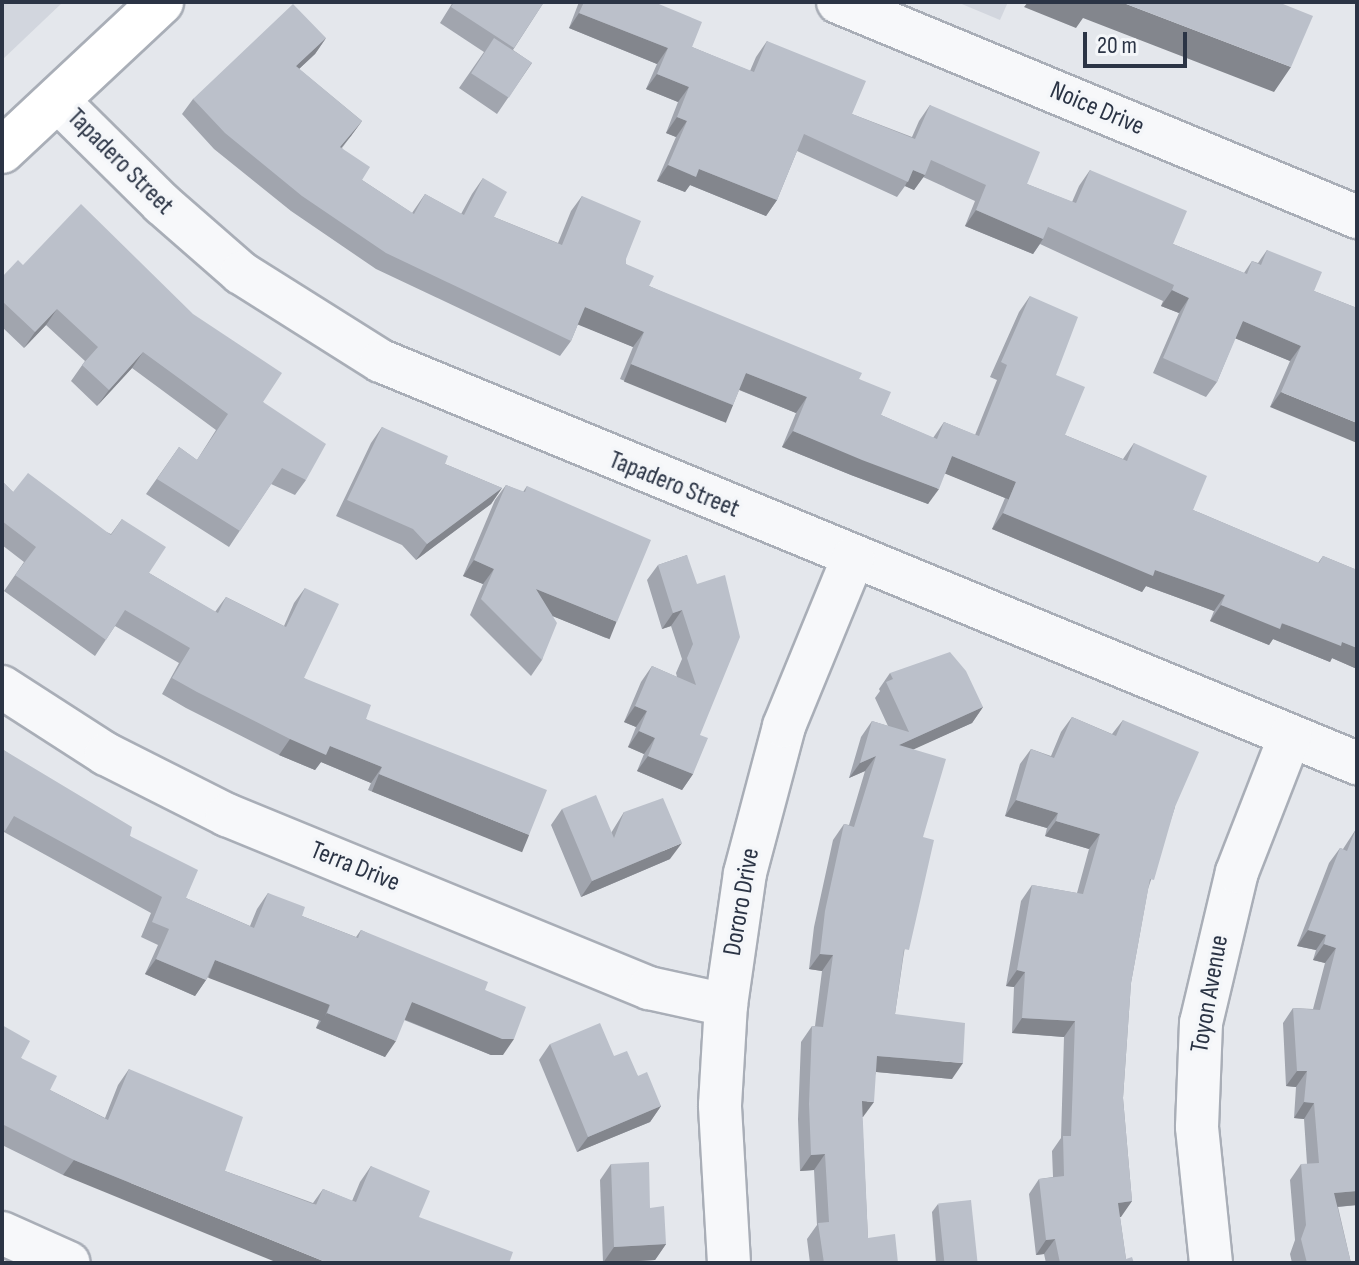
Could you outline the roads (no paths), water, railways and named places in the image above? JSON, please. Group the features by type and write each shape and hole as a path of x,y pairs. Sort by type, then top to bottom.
{"main road":[{"path":"2,151 161,2"}],"street":[{"name":"Noice Drive","path":"838,2 1357,217"},
{"name":"Tapadero Street","path":"57,100 218,254 338,337 427,382 1357,763"},
{"name":"Dororo Drive","path":"729,1263 720,1143 726,1005 762,800 811,651 853,558"},
{"name":"Terra Drive","path":"2,687 106,754 227,815 649,988 726,1005"},
{"name":"Toyon Avenue","path":"1211,1263 1197,1127 1201,1023 1237,872 1290,736"},
{"path":"2,1233 69,1263"}]}
